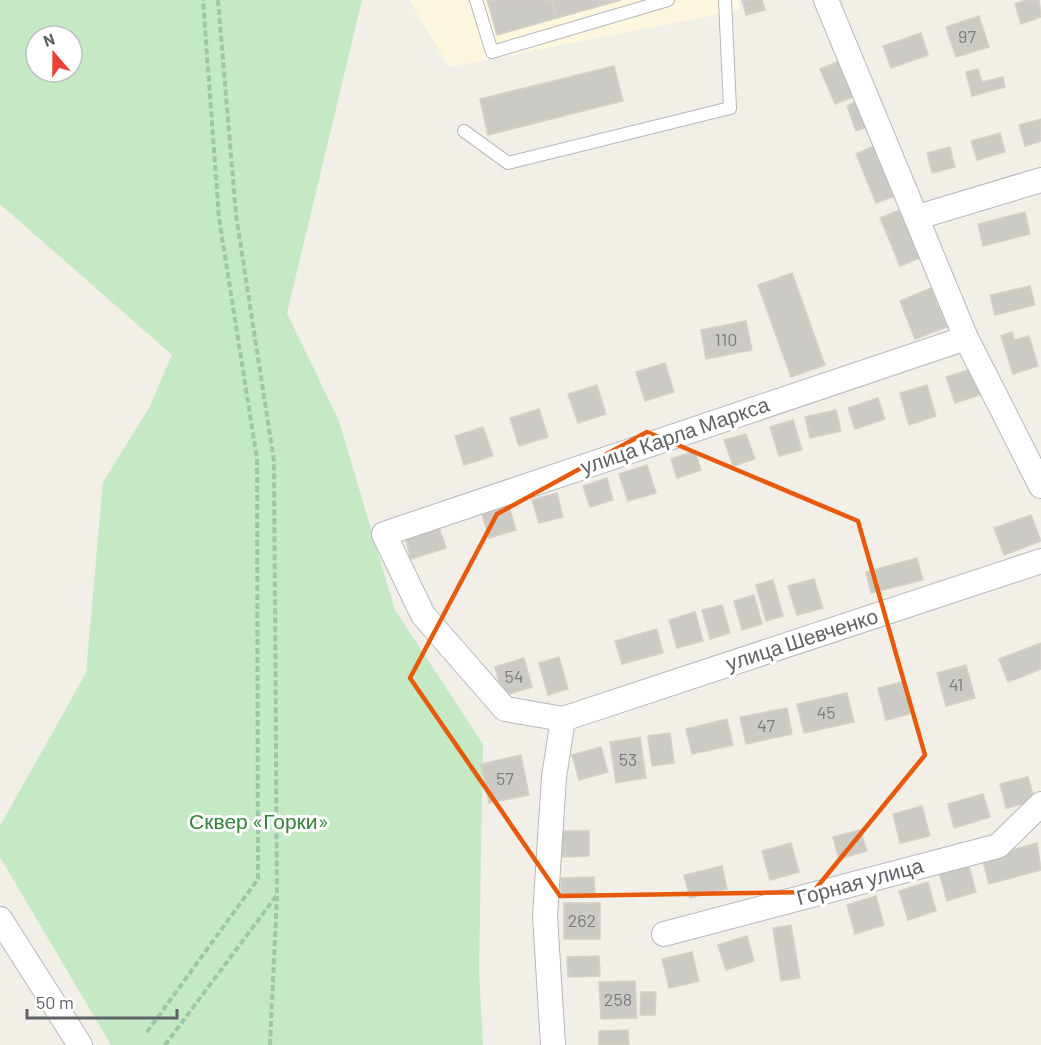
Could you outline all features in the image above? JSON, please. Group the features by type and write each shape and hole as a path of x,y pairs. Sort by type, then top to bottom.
{"street":[{"path":"826,0 918,217 966,338 1041,486"},
{"path":"918,217 1041,180"},
{"name":"улица Карла Маркса","path":"563,719 505,709 423,615 384,534 966,338"},
{"name":"улица Шевченко","path":"563,719 1041,561"},
{"path":"552,1045 545,916 554,777 563,719"},
{"name":"Горная улица","path":"664,934 998,846 1041,804"},
{"path":"0,919 80,1045"}],"lane":[{"path":"476,0 492,52 668,0"},
{"path":"464,131 508,163 730,108 725,0"}],"path":[{"path":"147,1032 258,879 257,459 219,218 203,0"},
{"path":"218,0 236,216 274,461 277,895 270,1045"},
{"path":"165,1045 277,895"}],"highlighted area":[{"path":"647,432 858,521 925,755 813,892 560,896 410,678 497,514"}],"shaded area":[{"path":"409,0 738,0 740,10 449,67"}],"green space":[{"name":"Сквер «Горки»","path":"0,0 362,0 287,313 339,421 395,610 483,744 479,971 483,1045 111,1045 0,857 0,826 86,673 103,482 149,408 172,355 0,204"}],"building":[{"path":"487,0 552,0 557,18 497,35"},
{"path":"552,0 621,0 557,18"},
{"path":"742,0 762,0 765,10 746,15"},
{"path":"1026,0 1039,0 1041,17 1021,24 1015,4"},
{"path":"979,16 989,47 956,57 946,27"},
{"path":"921,33 928,55 891,68 883,46"},
{"path":"842,60 856,96 835,104 820,69"},
{"path":"614,66 623,101 488,135 480,99"},
{"path":"978,69 982,82 1003,77 1005,87 972,96 966,72"},
{"path":"861,100 883,121 856,131 847,106"},
{"path":"1041,119 1041,141 1025,146 1019,125"},
{"path":"1000,133 1005,152 977,160 971,141"},
{"path":"874,146 895,196 876,203 856,154"},
{"path":"950,147 955,167 932,173 927,153"},
{"path":"907,207 927,255 900,266 880,218"},
{"path":"1025,212 1030,234 983,246 978,224"},
{"path":"792,273 825,365 791,377 758,285"},
{"path":"1030,286 1035,305 995,315 990,295"},
{"path":"931,288 947,327 915,339 900,301"},
{"path":"746,321 752,350 706,359 701,330"},
{"path":"1012,332 1014,340 1029,336 1038,366 1013,374 1001,336"},
{"path":"665,363 674,392 645,401 636,372"},
{"path":"974,368 983,394 955,403 946,377"},
{"path":"597,385 606,414 578,423 568,394"},
{"path":"927,385 936,416 909,425 900,393"},
{"path":"878,398 885,419 855,429 848,408"},
{"path":"539,409 548,437 519,446 510,418"},
{"path":"836,410 841,431 810,438 805,417"},
{"path":"793,420 802,450 779,456 770,427"},
{"path":"483,427 493,456 464,465 455,436"},
{"path":"746,434 755,459 733,466 724,440"},
{"path":"695,451 701,470 677,478 671,459"},
{"path":"647,465 656,493 628,501 619,474"},
{"path":"607,478 613,500 590,507 583,486"},
{"path":"557,493 563,517 539,523 532,500"},
{"path":"509,506 516,530 489,538 482,514"},
{"path":"1031,515 1041,541 1004,555 994,528"},
{"path":"439,527 446,548 411,559 405,538"},
{"path":"917,558 923,580 871,593 866,572"},
{"path":"814,579 823,608 797,615 788,586"},
{"path":"773,580 783,616 766,621 756,585"},
{"path":"754,595 762,624 742,630 734,601"},
{"path":"722,605 730,633 710,639 702,610"},
{"path":"695,612 703,641 677,648 669,620"},
{"path":"657,629 663,653 622,664 615,641"},
{"path":"1041,643 1041,669 1008,682 999,659"},
{"path":"559,657 568,689 548,695 539,663"},
{"path":"524,658 532,687 503,696 495,667"},
{"path":"966,665 975,698 946,706 937,673"},
{"path":"905,681 913,713 886,720 878,688"},
{"path":"847,693 854,722 804,733 797,704"},
{"path":"787,708 792,734 746,744 740,717"},
{"path":"727,719 733,745 692,754 686,729"},
{"path":"670,733 674,763 652,766 648,736"},
{"path":"640,737 646,778 616,783 610,742"},
{"path":"601,747 608,772 579,780 572,755"},
{"path":"521,755 529,795 489,803 481,764"},
{"path":"1028,777 1035,801 1006,808 1000,784"},
{"path":"983,794 990,817 954,828 948,804"},
{"path":"922,806 930,836 900,843 893,814"},
{"path":"860,830 867,851 839,859 833,837"},
{"path":"562,831 589,831 589,856 562,857"},
{"path":"791,843 799,872 770,880 762,851"},
{"path":"1037,843 1041,870 989,884 982,858"},
{"path":"968,863 976,892 947,901 939,872"},
{"path":"722,866 727,889 690,898 684,875"},
{"path":"594,877 595,897 561,897 561,878"},
{"path":"928,882 936,911 908,920 899,891"},
{"path":"876,896 884,925 855,934 847,905"},
{"path":"564,903 600,903 600,939 564,939"},
{"path":"791,925 800,978 781,981 773,928"},
{"path":"747,936 754,961 726,970 718,945"},
{"path":"692,952 699,981 669,988 662,959"},
{"path":"599,956 600,976 568,977 567,957"},
{"path":"635,981 637,1018 601,1019 599,982"},
{"path":"641,992 656,992 655,1015 640,1015"},
{"path":"628,1030 629,1045 599,1045 599,1031"}]}
